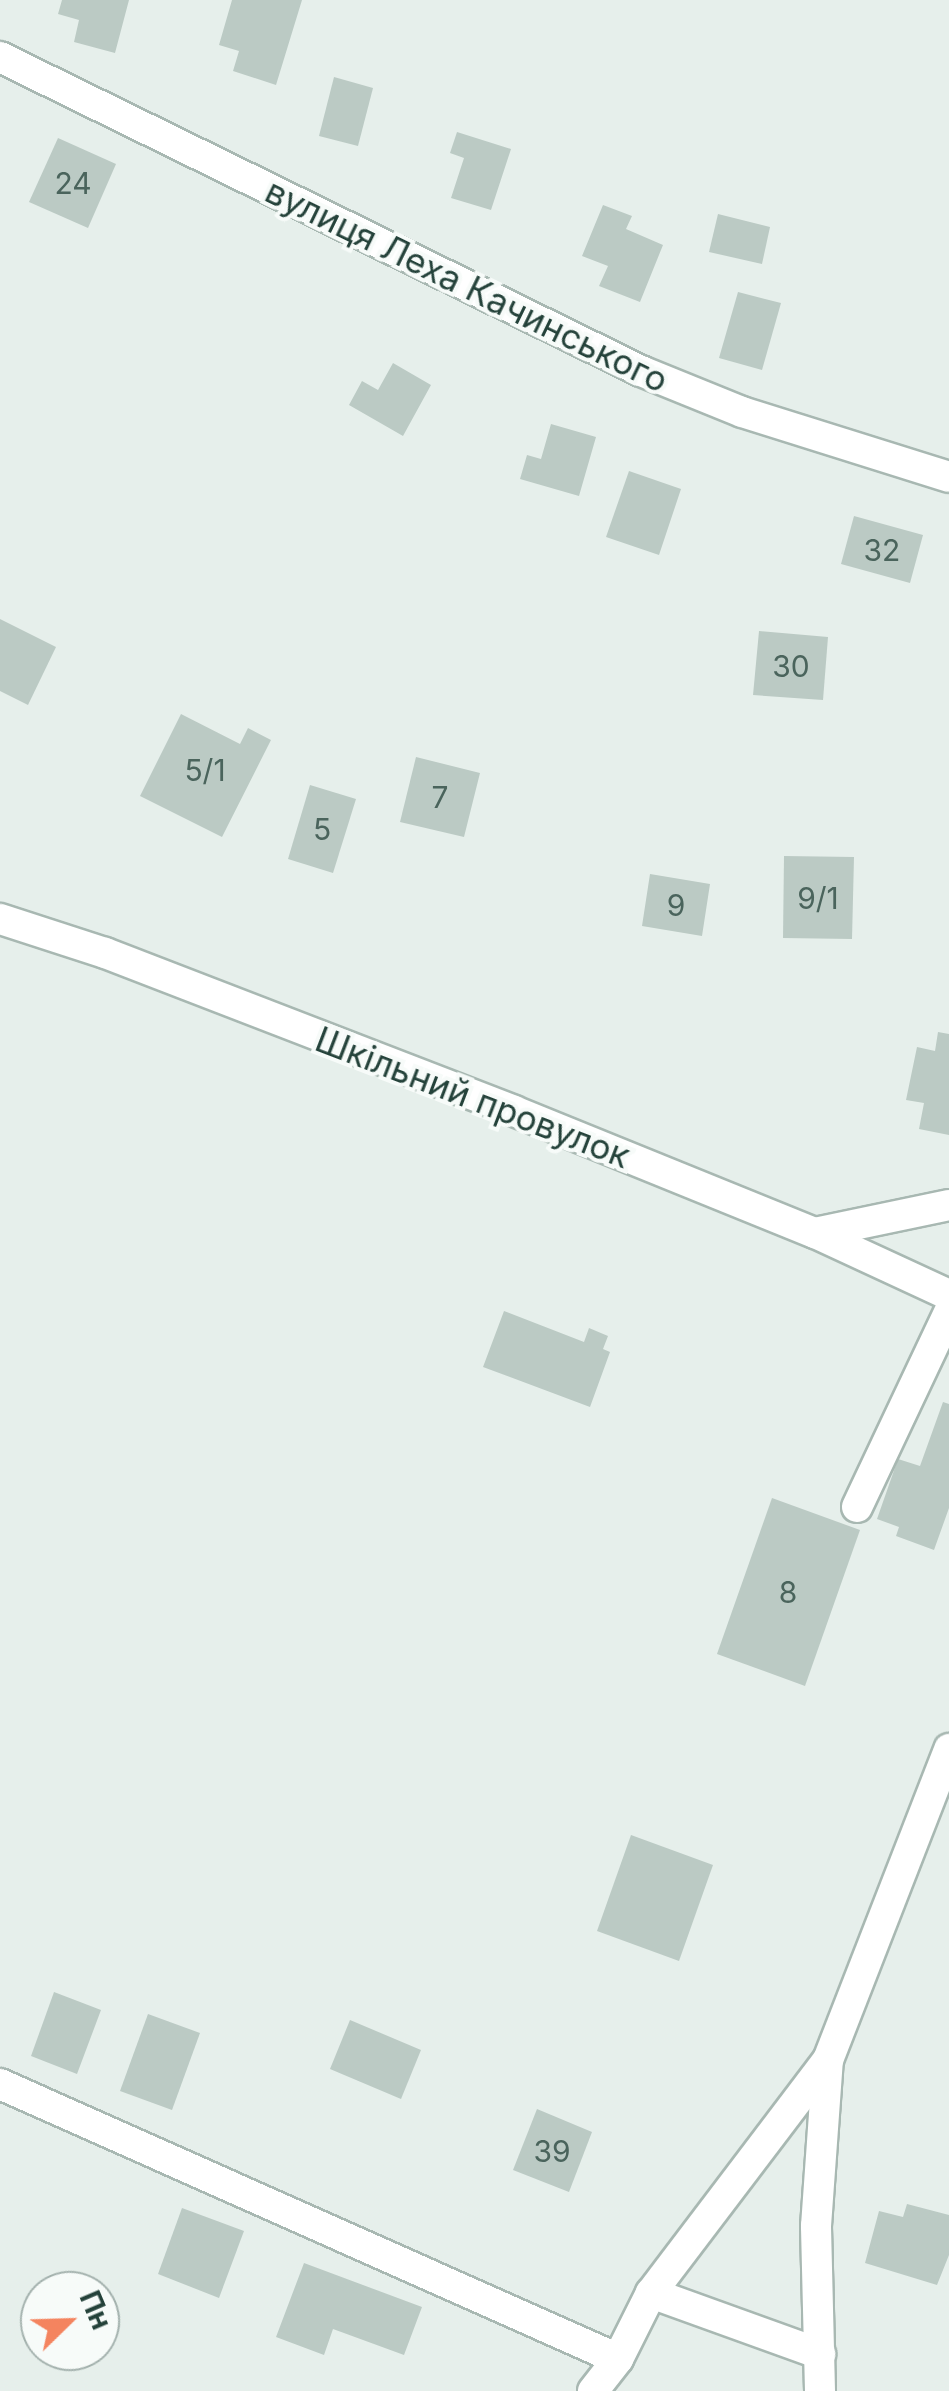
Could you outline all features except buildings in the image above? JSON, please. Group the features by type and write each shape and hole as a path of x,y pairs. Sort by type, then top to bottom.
{"street":[{"name":"вулиця Леха Качинського","path":"0,57 641,371 742,412 949,477"},
{"name":"Шкільний провулок","path":"0,918 161,974 815,1233 949,1295"},
{"path":"815,1233 949,1205"},
{"path":"857,1506 949,1312"},
{"path":"593,2391 618,2359 651,2293 828,2060 949,1750"},
{"path":"820,2391 816,2226 828,2060"},
{"path":"0,2084 618,2359"},
{"path":"651,2293 820,2354"}]}
